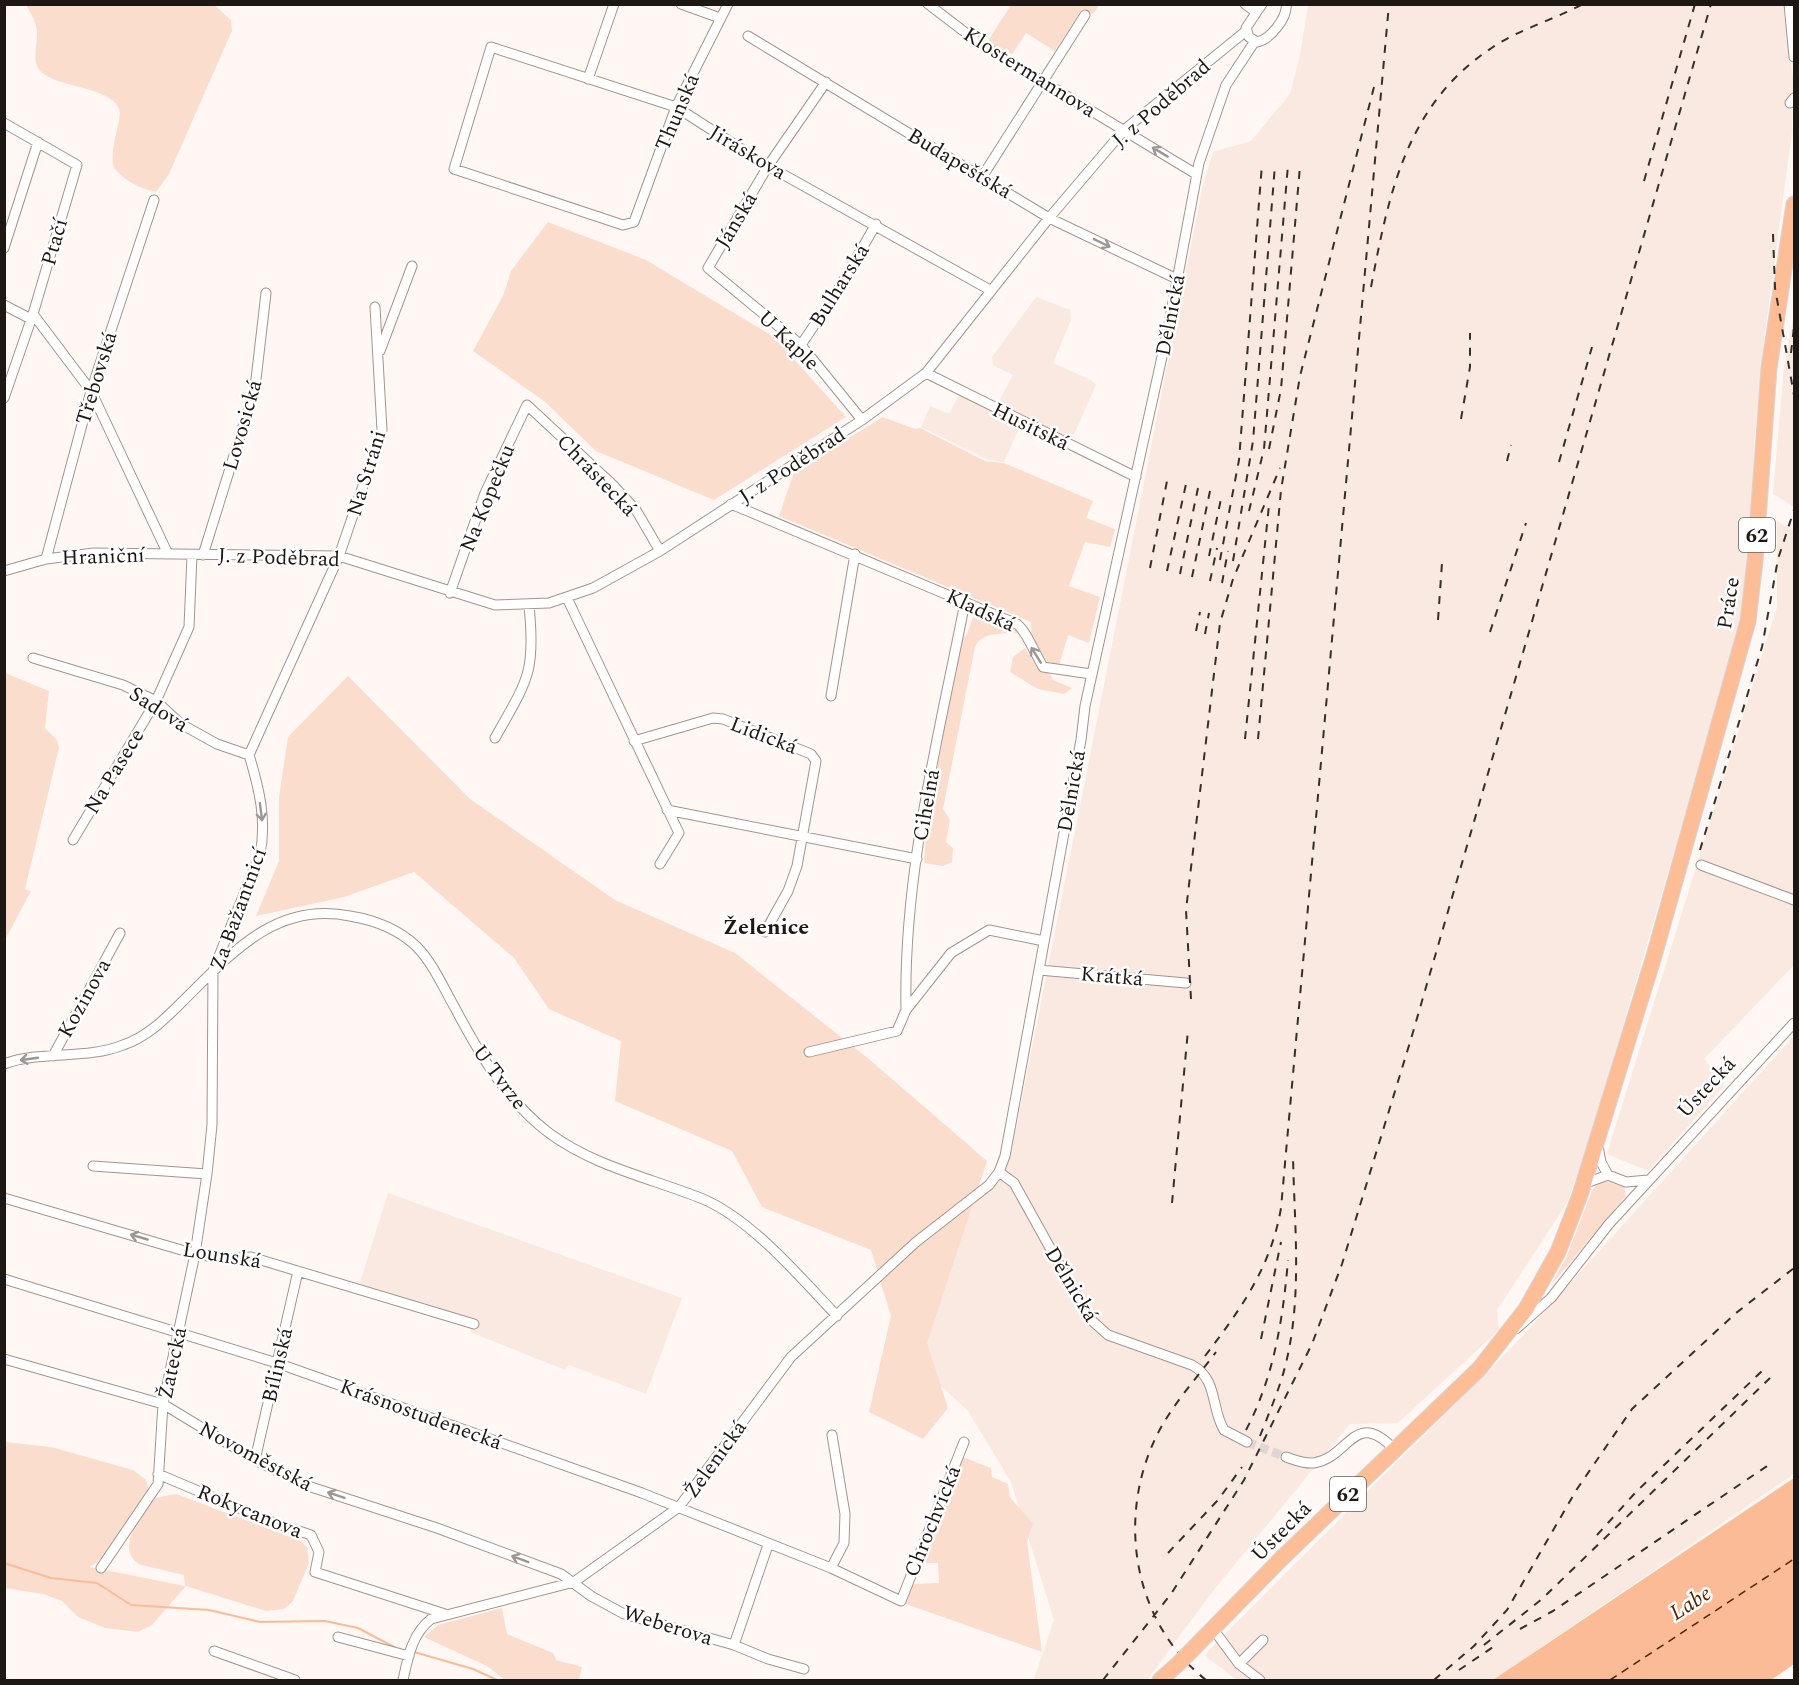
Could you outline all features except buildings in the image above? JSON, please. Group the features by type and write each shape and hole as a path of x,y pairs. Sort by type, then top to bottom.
{"main road":[{"name":"Práce","path":"1597,1139 1681,859 1748,621 1770,368 1794,204"},
{"name":"Ústecká","path":"1160,1680 1394,1449 1464,1385 1508,1335 1553,1263 1583,1184 1597,1139"}],"street":[{"path":"588,79 614,4"},
{"path":"681,4 720,18"},
{"name":"Thunská","path":"634,222 676,107 728,4"},
{"name":"Klostermannova","path":"928,4 979,44 1196,174"},
{"path":"1245,4 1259,8 1247,24 1246,31 1255,41 1268,37 1285,15 1286,4"},
{"path":"1789,4 1794,57"},
{"path":"982,177 1085,15"},
{"name":"J. z Poděbrad","path":"204,555 339,556 450,593 495,605 529,606 567,598 629,570 862,420 926,373 990,290 1124,130 1246,31"},
{"name":"Budapešťská","path":"748,36 1049,218 1177,279"},
{"name":"Dělnická","path":"1247,1442 1224,1430 1209,1383 1201,1371 1192,1365 1108,1335 1089,1318 1014,1183 999,1172 1005,1156 1091,674 1136,477 1196,174 1222,93 1255,41"},
{"name":"Jiráskova","path":"634,222 623,225 454,169 491,47 676,107 768,166 876,224 990,290"},
{"name":"Jánská","path":"708,267 768,166 826,82"},
{"path":"4,248 38,142 5,126"},
{"name":"Ptačí","path":"4,398 32,316 76,165 38,142"},
{"name":"Třebovská","path":"46,559 91,391 154,200"},
{"name":"Bulharská","path":"801,345 841,285 876,224"},
{"name":"Na Stráni","path":"379,353 412,266"},
{"name":"U Kaple","path":"708,267 801,345 862,420"},
{"name":"Lovosická","path":"204,555 255,388 266,293"},
{"name":"Na Stráni","path":"339,556 382,430 375,307"},
{"path":"6,309 32,316 91,391 168,554"},
{"name":"Husitská","path":"926,373 1136,477"},
{"name":"Chrástecká","path":"527,405 612,484 636,510 660,551"},
{"name":"Na Kopečku","path":"450,593 485,493 527,405"},
{"name":"Kladská","path":"731,504 855,554 1017,624 1027,636 1031,649 1043,667 1091,674"},
{"name":"Hraniční","path":"4,571 46,559 94,553 204,555"},
{"path":"831,696 855,554"},
{"path":"156,701 189,627 192,555"},
{"path":"249,755 339,556"},
{"path":"567,598 679,833 660,864"},
{"name":"Cihelná","path":"906,1010 905,954 916,859 965,602"},
{"path":"495,738 526,683 529,672 533,645 529,606"},
{"name":"Sadová","path":"33,658 123,685 156,701 181,724 217,744 249,755"},
{"name":"Na Pasece","path":"73,840 156,701"},
{"name":"Lidická","path":"634,741 713,718 723,719 811,753 816,761 803,837"},
{"name":"Za Bažantnicí","path":"195,1254 212,1125 213,971 260,854 264,835 258,787 249,755"},
{"path":"667,810 916,859"},
{"path":"765,932 788,891 803,837"},
{"path":"1701,865 1794,900"},
{"name":"U Tvrze","path":"213,971 250,937 285,919 330,912 368,919 393,930 416,946 431,964 485,1062 502,1087 534,1120 565,1143 600,1162 705,1200 743,1224 794,1270 837,1316"},
{"path":"809,1052 897,1031 906,1010 951,953 989,930 1044,941"},
{"name":"Kozinova","path":"53,1056 120,933"},
{"name":"Krátká","path":"1039,969 1186,983"},
{"name":"Kozinova","path":"53,1056 100,1052 138,1038 162,1022 213,971"},
{"name":"Ústecká","path":"1508,1335 1551,1298 1609,1224 1794,1023"},
{"path":"4,1064 53,1056"},
{"path":"1597,1139 1601,1162 1608,1175 1626,1182 1648,1180"},
{"path":"93,1167 207,1174"},
{"name":"Želenická","path":"403,1680 410,1652 420,1628 431,1619 574,1582 680,1507 696,1488 754,1403 791,1358 916,1242 989,1185 999,1172"},
{"path":"1583,1184 1608,1175"},
{"name":"Lounská","path":"4,1198 195,1254 227,1259 252,1257 474,1324"},
{"name":"Žatecká","path":"101,1568 158,1484 163,1404 195,1254"},
{"name":"Bílinská","path":"255,1460 298,1271"},
{"name":"Krásnostudenecká","path":"4,1279 179,1330 277,1363 680,1507 768,1545 831,1568 901,1601"},
{"name":"Novoměstská","path":"4,1359 163,1404 255,1460 308,1486 437,1528 561,1574 574,1582"},
{"path":"1286,1457 1307,1463 1320,1461 1357,1435 1370,1432 1382,1437 1394,1449"},
{"path":"831,1568 844,1543 845,1514 832,1435"},
{"name":"Chrochvická","path":"901,1601 964,1442"},
{"name":"Rokycanova","path":"158,1474 269,1521 311,1535 319,1552 315,1572 445,1614"},
{"name":"Weberova","path":"734,1645 768,1545"},
{"name":"Weberova","path":"574,1582 591,1596 624,1614 734,1645 768,1659 804,1669"},
{"path":"1213,1629 1239,1664 1260,1680"},
{"path":"338,1637 410,1652"},
{"path":"1239,1664 1263,1640"},
{"path":"214,1651 295,1680"}],"shaded area":[{"path":"26,5 214,5 231,20 232,31 169,174 156,192 133,183 114,168 113,152 120,113 114,101 94,91 48,77 40,71 35,55 36,26"},
{"path":"1011,5 1099,5 1093,14 1082,9 1055,51 1026,33 1012,54 986,44"},
{"path":"1308,5 1783,5 1793,77 1792,132 1765,332 1755,433 1749,573 1742,620 1589,1142 1567,1203 1497,1310 1499,1330 1398,1423 1350,1424 1213,1591 1147,1680 1038,1680 1034,1679 1054,1620 1011,1482 968,1411 914,1361 972,1206 1012,1149 1203,185 1213,152 1251,141 1290,94 1300,55"},
{"path":"548,222 646,260 774,337 846,417 714,500 596,451 544,401 473,351 503,296 511,271"},
{"path":"1036,297 1070,310 1071,320 1053,363 1091,380 1096,385 1072,439 1023,419 1004,462 987,459 921,427 930,406 949,414 959,395 993,412 1013,375 993,365 992,357"},
{"path":"1794,314 1794,507 1773,494 1784,368"},
{"path":"883,417 915,429 920,428 985,461 1004,463 1093,501 1086,518 1115,529 1110,547 1085,542 1069,586 1100,597 1089,643 1068,635 1059,666 1043,659 1035,651 1031,622 779,516 794,472"},
{"path":"1777,521 1794,531 1794,965 1704,1059 1725,1085 1648,1171 1607,1154 1777,607"},
{"path":"975,611 1019,629 1018,633 983,638 975,647 943,809 950,820 946,842 953,848 952,862 943,866 924,863 926,835 959,643 967,634"},
{"path":"1025,648 1039,671 1049,672 1053,680 1072,688 1064,694 1038,689 1010,672 1013,657"},
{"path":"5,673 49,691 45,728 57,740 59,748 25,889 31,891 5,940"},
{"path":"348,676 470,799 615,900 735,953 870,1060 987,1161 927,1343 948,1408 923,1439 869,1412 891,1316 871,1250 762,1207 732,1151 615,1101 621,1041 549,1009 514,958 414,872 344,897 256,916 279,861 279,797 288,737"},
{"path":"1794,1036 1794,1474 1493,1680 1237,1680 1204,1655 1516,1343"},
{"path":"1605,1181 1624,1187 1626,1196 1551,1285 1566,1258 1592,1191 1597,1184"},
{"path":"388,1193 682,1298 646,1394 569,1365 565,1370 470,1332 475,1321 359,1286"},
{"path":"4,1442 51,1447 133,1470 146,1480 149,1490 122,1532 108,1551 90,1567 185,1586 184,1575 141,1565 133,1558 129,1550 130,1541 138,1522 155,1498 176,1494 301,1541 307,1547 309,1563 293,1601 284,1609 266,1611 186,1586 152,1625 138,1632 105,1628 78,1617 62,1601 43,1594 5,1588"},
{"path":"963,1457 991,1468 992,1477 1008,1484 1010,1497 1033,1524 1027,1542 1042,1652 906,1604 913,1584 939,1583 938,1563 922,1563"},
{"path":"502,1608 507,1634 553,1653 556,1660 582,1667 579,1680 505,1680 487,1666 424,1637 438,1625"}],"water":[{"name":"Labe","path":"1794,1478 1794,1664 1771,1680 1493,1680"}],"waterway":[{"path":"4,1563 51,1578 97,1583 131,1605 209,1610 260,1622 325,1621 358,1628 396,1648"},
{"path":"414,1652 473,1669 497,1680"}],"ferry route":[{"path":"1610,1680 1794,1559"}],"tunnel":[{"path":"1247,1442 1286,1457"}],"railway":[{"path":"1205,1356 1253,1286 1270,1249 1281,1208 1389,4"},
{"path":"1371,287 1385,218 1406,153 1421,123 1440,95 1464,70 1493,47 1583,4"},
{"path":"1644,181 1695,4"},
{"path":"1103,1680 1171,1594 1244,1480 1312,1344 1342,1264 1411,1039 1711,4"},
{"path":"1258,739 1281,490 1300,376 1375,83"},
{"path":"1220,560 1239,460 1262,164"},
{"path":"1233,561 1253,441 1275,165"},
{"path":"1249,511 1264,449 1288,165"},
{"path":"1269,449 1281,389 1300,166"},
{"path":"1773,234 1775,288 1794,395"},
{"path":"1791,353 1794,327"},
{"path":"1461,419 1470,367 1470,333"},
{"path":"1559,462 1592,347"},
{"path":"1507,461 1511,445"},
{"path":"1191,999 1186,910 1220,623 1233,579 1280,468"},
{"path":"1150,568 1167,481"},
{"path":"1167,571 1186,484"},
{"path":"1180,574 1198,488"},
{"path":"1192,577 1210,491"},
{"path":"1209,556 1222,494"},
{"path":"1245,739 1269,505"},
{"path":"1700,850 1762,647 1778,559 1794,510"},
{"path":"1490,632 1526,523"},
{"path":"1210,581 1217,548"},
{"path":"1222,583 1228,551"},
{"path":"1438,620 1442,563"},
{"path":"1196,631 1200,612"},
{"path":"1205,634 1209,613"},
{"path":"1172,1203 1188,1030"},
{"path":"1260,1436 1277,1393 1291,1341 1296,1287 1293,1154"},
{"path":"1261,1339 1281,1242"},
{"path":"1246,1430 1264,1389 1276,1347 1288,1260"},
{"path":"1434,1680 1474,1646 1507,1610 1577,1489 1632,1409 1736,1313 1794,1268"},
{"path":"1206,1680 1182,1657 1162,1630 1148,1600 1139,1568 1135,1535 1137,1502 1144,1469 1156,1437 1176,1404 1216,1352"},
{"path":"1597,1535 1636,1492 1762,1371"},
{"path":"1484,1645 1542,1599 1770,1378"},
{"path":"1520,1629 1553,1611 1770,1464"},
{"path":"1168,1553 1218,1500 1242,1467"},
{"path":"1459,1670 1496,1645"}],"district":[{"name":"Želenice","path":"766,926"}]}
